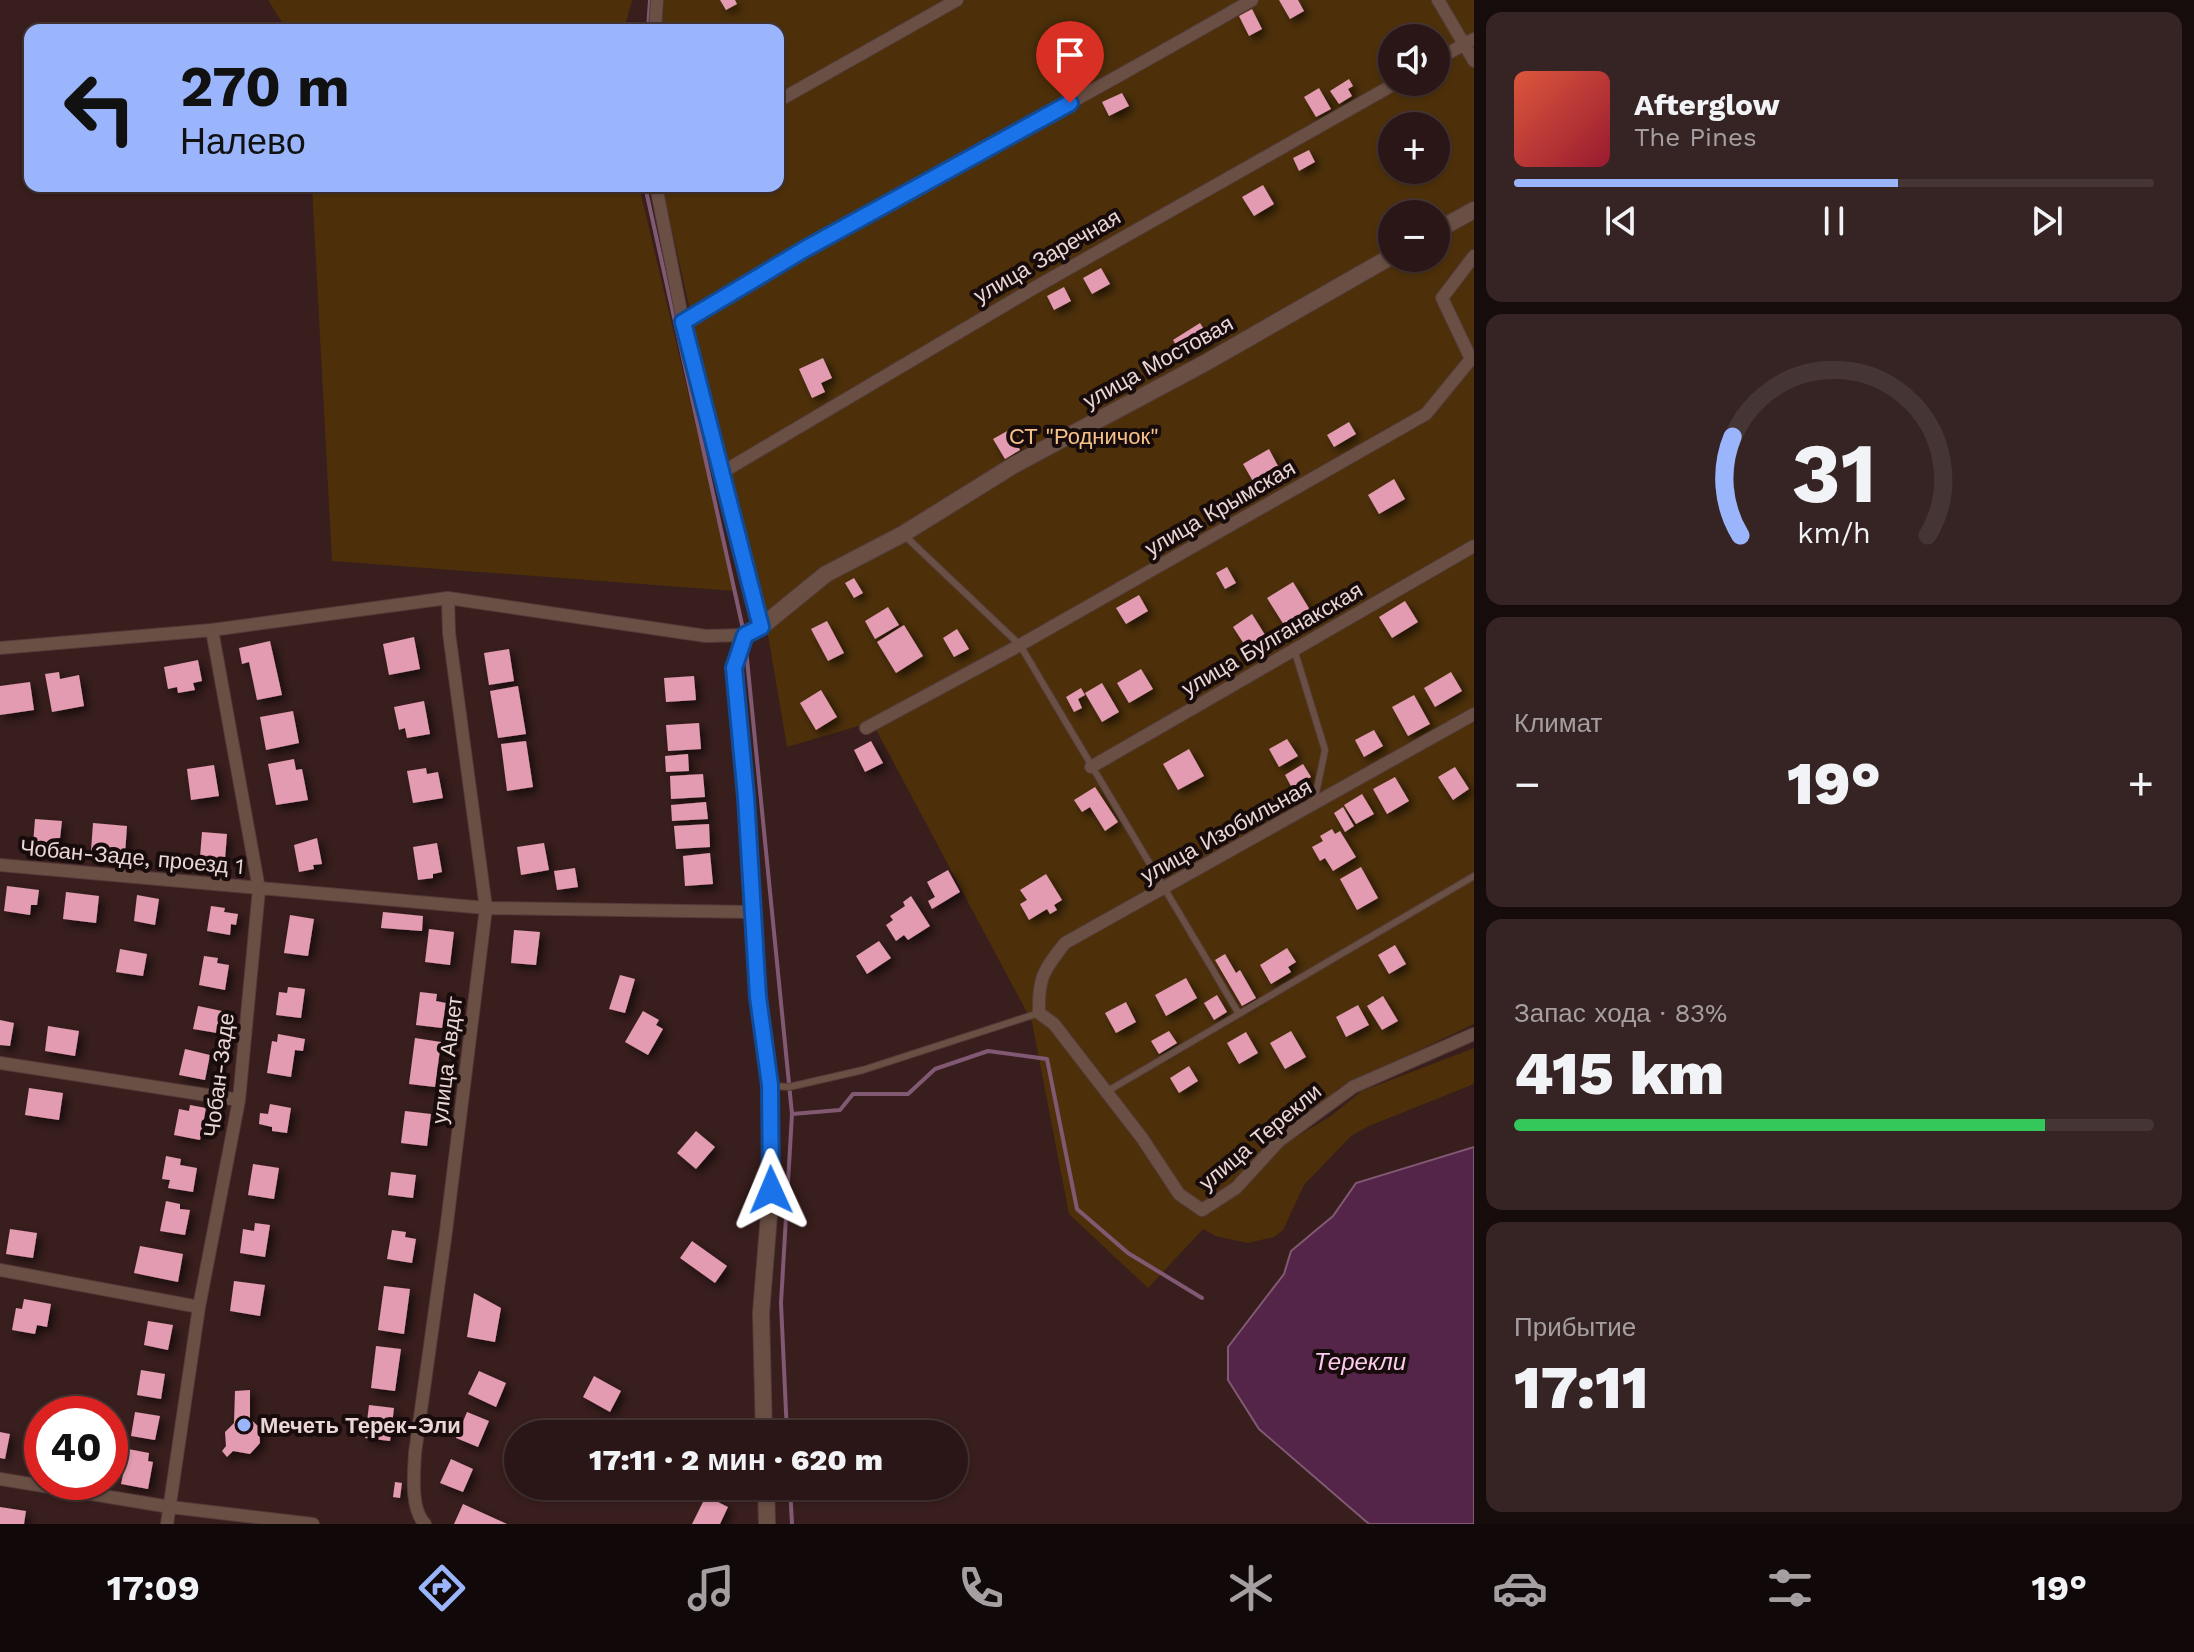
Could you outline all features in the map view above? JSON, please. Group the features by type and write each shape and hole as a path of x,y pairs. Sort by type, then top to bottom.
{"street":[{"path":"784,98 957,0"},
{"path":"683,322 805,249 1252,0"},
{"path":"1438,0 1469,41 1474,61"},
{"path":"656,24 659,1"},
{"path":"1450,52 1469,41"},
{"name":"улица Заречная","path":"721,473 1034,288 1378,93"},
{"path":"657,192 683,322 761,627"},
{"path":"1450,223 1474,210"},
{"name":"улица Крымская","path":"866,728 1020,645 1426,414 1471,359 1442,298 1474,256"},
{"name":"улица Мостовая","path":"745,635 761,627 826,574 903,534 1014,465 1205,363 1378,264"},
{"name":"улица Булганакская","path":"1091,767 1474,546"},
{"path":"0,648 212,630 448,598 706,636 745,635 734,668 746,797 758,997 770,1085 771,1190 761,1313 764,1420"},
{"name":"улица Авдет","path":"425,1524 419,1519 414,1488 415,1453 486,908 449,633 448,598"},
{"name":"Чобан-Заде","path":"167,1524 199,1307 239,1100 259,889 212,630"},
{"name":"улица Изобильная","path":"1039,1013 1038,984 1065,943 1313,807 1474,714"},
{"name":"Чобан-Заде, проезд 1","path":"0,865 486,908 752,912"},
{"path":"1039,1013 1054,1024 1106,1092"},
{"name":"улица Терекли","path":"1106,1092 1142,1138 1179,1194 1202,1210 1236,1188 1279,1141 1353,1087 1474,1034"},
{"path":"0,1063 239,1100"},
{"path":"0,1270 199,1307"},
{"path":"0,1479 170,1507 313,1524"},
{"path":"766,1500 767,1524"}],"lane":[{"path":"903,534 1020,645 1239,1014"},
{"path":"1294,649 1325,750 1313,807"},
{"path":"1106,1092 1474,876"},
{"path":"770,1085 789,1087 863,1070 1039,1013"}],"green space":[{"path":"268,0 632,0 626,24 283,24"},
{"name":"СТ \"Родничок\"","path":"664,0 1474,0 1474,1024 1337,1089 1286,1143 1331,1116 1362,1091 1474,1048 1474,1084 1351,1136 1304,1185 1283,1230 1274,1237 1247,1243 1216,1236 1203,1229 1148,1288 1069,1214 1032,1022 872,722 787,747 766,623 726,469 663,192 784,192 784,24 662,24"},
{"path":"312,192 640,192 735,591 332,561"}],"water":[{"name":"Терекли","path":"1474,1147 1474,1524 1369,1524 1259,1429 1228,1380 1228,1347 1284,1274 1291,1251 1333,1216 1356,1183"}],"building":[{"path":"720,0 735,0 737,4 726,10"},
{"path":"1279,0 1298,0 1304,11 1290,19"},
{"path":"1252,9 1262,29 1249,36 1239,16"},
{"path":"1349,79 1353,86 1348,89 1352,96 1339,104 1330,91"},
{"path":"1319,88 1331,109 1316,117 1304,97"},
{"path":"1122,93 1129,106 1109,116 1102,102"},
{"path":"1309,150 1315,162 1299,171 1293,158"},
{"path":"1263,185 1274,204 1254,216 1242,197"},
{"path":"1101,268 1110,284 1092,294 1083,278"},
{"path":"1064,287 1071,301 1054,310 1047,296"},
{"path":"1200,323 1210,339 1182,356 1173,340"},
{"path":"823,358 832,378 821,383 825,392 812,398 799,369"},
{"path":"1349,422 1356,434 1334,447 1327,435"},
{"path":"1009,430 1020,450 1005,459 993,439"},
{"path":"1269,449 1279,468 1254,483 1243,464"},
{"path":"1394,479 1405,499 1379,514 1368,495"},
{"path":"1227,567 1236,583 1225,589 1216,573"},
{"path":"854,578 863,593 854,598 845,583"},
{"path":"1293,582 1310,610 1284,625 1267,598"},
{"path":"1139,595 1148,611 1126,624 1116,608"},
{"path":"1405,601 1418,622 1392,638 1379,617"},
{"path":"888,607 899,625 875,639 865,621"},
{"path":"1252,614 1267,638 1248,650 1233,627"},
{"path":"827,621 844,653 828,661 811,629"},
{"path":"904,625 923,656 896,673 877,642"},
{"path":"957,629 969,649 954,657 943,638"},
{"path":"414,637 420,669 389,675 383,644"},
{"path":"270,641 282,695 257,700 249,662 242,664 239,648"},
{"path":"509,649 514,681 489,685 484,653"},
{"path":"198,660 202,681 193,683 195,690 178,693 177,687 168,689 164,667"},
{"path":"1141,669 1153,689 1129,703 1117,683"},
{"path":"59,672 60,679 79,675 84,706 52,712 45,674"},
{"path":"1451,672 1462,691 1435,707 1424,688"},
{"path":"694,676 696,700 666,702 664,678"},
{"path":"30,682 34,710 0,715 0,686"},
{"path":"1102,683 1119,712 1102,722 1085,693"},
{"path":"518,686 526,734 498,738 490,691"},
{"path":"1081,688 1085,695 1078,699 1082,708 1074,712 1066,697"},
{"path":"821,690 837,717 816,730 800,703"},
{"path":"1414,695 1430,724 1408,736 1392,707"},
{"path":"424,701 430,734 407,738 405,728 399,730 394,707"},
{"path":"293,711 299,743 266,750 260,717"},
{"path":"699,723 701,749 668,751 666,725"},
{"path":"1374,730 1383,746 1364,757 1355,740"},
{"path":"1287,739 1298,756 1279,767 1269,749"},
{"path":"526,741 533,787 507,791 501,744"},
{"path":"871,741 883,763 865,772 854,750"},
{"path":"1189,749 1204,776 1178,790 1163,764"},
{"path":"688,754 689,771 666,772 665,756"},
{"path":"294,759 296,770 302,769 308,800 276,805 268,764"},
{"path":"1303,764 1311,777 1292,788 1285,775"},
{"path":"214,765 219,796 191,800 187,769"},
{"path":"1455,767 1469,789 1453,800 1438,777"},
{"path":"426,768 427,774 438,772 443,798 413,803 407,771"},
{"path":"703,774 705,797 671,799 670,776"},
{"path":"1395,777 1409,801 1387,814 1373,789"},
{"path":"1095,787 1118,822 1105,831 1090,807 1082,812 1074,800"},
{"path":"1362,794 1374,814 1356,824 1344,805"},
{"path":"706,802 708,819 672,821 671,805"},
{"path":"1343,807 1354,826 1345,832 1334,813"},
{"path":"35,819 62,821 59,847 33,844"},
{"path":"93,823 127,826 125,854 91,851"},
{"path":"709,824 710,847 676,849 674,826"},
{"path":"1332,829 1335,834 1340,831 1356,857 1333,871 1325,858 1320,861 1312,847 1323,841 1320,836"},
{"path":"202,832 227,834 225,859 200,857"},
{"path":"317,838 322,864 299,872 294,845"},
{"path":"437,843 442,872 433,874 433,878 418,880 413,847"},
{"path":"544,843 549,870 521,875 517,847"},
{"path":"710,853 713,884 685,886 683,856"},
{"path":"1361,867 1378,898 1357,910 1340,879"},
{"path":"575,868 578,887 557,890 554,871"},
{"path":"948,870 960,892 932,909 928,901 935,897 927,882"},
{"path":"1046,874 1062,900 1054,905 1057,910 1050,914 1047,909 1029,920 1020,904 1027,900 1020,890"},
{"path":"7,886 39,890 37,905 31,905 30,915 4,911"},
{"path":"66,892 99,896 96,923 63,919"},
{"path":"137,895 159,899 155,925 134,921"},
{"path":"911,896 930,926 908,940 904,935 896,941 886,925 893,920 890,916 905,906 903,902"},
{"path":"211,906 238,914 236,925 231,924 230,935 207,931"},
{"path":"383,912 423,916 422,931 381,928"},
{"path":"290,915 314,919 308,956 284,953"},
{"path":"429,929 454,932 450,965 425,962"},
{"path":"514,930 540,932 536,965 511,963"},
{"path":"879,941 891,958 867,974 856,956"},
{"path":"1395,945 1406,964 1389,974 1378,955"},
{"path":"1287,948 1296,962 1288,967 1291,972 1271,984 1260,965"},
{"path":"120,949 147,954 143,976 116,972"},
{"path":"1225,954 1236,973 1240,970 1256,998 1242,1006 1215,960"},
{"path":"204,956 218,958 217,963 229,965 225,990 199,985"},
{"path":"620,975 635,979 625,1013 609,1009"},
{"path":"1186,978 1197,998 1166,1016 1155,995"},
{"path":"288,987 305,989 301,1018 276,1015 279,992 287,993"},
{"path":"420,992 437,994 436,1001 446,1003 442,1028 416,1025"},
{"path":"1217,995 1227,1012 1214,1020 1204,1003"},
{"path":"1383,996 1398,1021 1382,1030 1367,1006"},
{"path":"1126,1002 1136,1022 1116,1033 1105,1013"},
{"path":"1358,1005 1369,1025 1346,1037 1336,1017"},
{"path":"198,1006 222,1011 217,1033 193,1029"},
{"path":"643,1011 659,1020 656,1025 663,1029 648,1055 625,1042"},
{"path":"0,1020 14,1023 10,1046 0,1045"},
{"path":"48,1026 79,1031 75,1056 45,1051"},
{"path":"1169,1031 1177,1043 1159,1054 1151,1041"},
{"path":"1291,1031 1306,1057 1285,1069 1270,1043"},
{"path":"1246,1032 1258,1053 1239,1064 1227,1043"},
{"path":"278,1034 305,1039 303,1051 295,1050 291,1077 267,1073 272,1041 277,1042"},
{"path":"415,1038 441,1042 435,1087 409,1084"},
{"path":"185,1049 210,1055 205,1080 179,1075"},
{"path":"1189,1066 1198,1081 1179,1093 1170,1078"},
{"path":"29,1088 63,1093 59,1120 25,1115"},
{"path":"270,1104 291,1108 287,1133 272,1131 272,1127 259,1124 260,1113 268,1114"},
{"path":"190,1105 206,1108 200,1140 174,1135 179,1109 189,1111"},
{"path":"405,1111 431,1114 427,1146 401,1143"},
{"path":"696,1131 715,1147 696,1169 677,1153"},
{"path":"166,1156 181,1159 180,1165 197,1168 193,1192 168,1188 170,1180 162,1179"},
{"path":"253,1164 279,1168 274,1199 248,1195"},
{"path":"391,1172 416,1175 413,1198 388,1195"},
{"path":"166,1201 180,1204 180,1209 190,1210 185,1235 160,1231"},
{"path":"255,1223 270,1225 265,1257 240,1253 243,1229 254,1231"},
{"path":"10,1229 37,1233 33,1258 6,1254"},
{"path":"392,1230 406,1232 405,1237 416,1239 412,1263 387,1259"},
{"path":"692,1241 727,1266 715,1283 680,1258"},
{"path":"140,1246 183,1254 178,1282 134,1273"},
{"path":"234,1281 265,1285 260,1316 230,1311"},
{"path":"384,1286 410,1289 404,1334 378,1330"},
{"path":"474,1293 501,1308 495,1342 467,1337"},
{"path":"24,1299 51,1304 47,1327 37,1325 35,1334 12,1330 16,1308 22,1309"},
{"path":"148,1321 173,1325 168,1350 144,1345"},
{"path":"376,1346 401,1349 395,1391 371,1388"},
{"path":"141,1370 165,1374 161,1399 137,1395"},
{"path":"479,1371 506,1383 496,1407 468,1394"},
{"path":"594,1376 621,1391 610,1412 583,1397"},
{"name":"Мечеть Терек-Эли","path":"250,1390 250,1419 259,1427 260,1443 250,1454 233,1451 227,1457 222,1451 226,1446 225,1432 234,1423 235,1391"},
{"path":"369,1405 394,1408 390,1441 365,1438"},
{"path":"135,1412 160,1416 155,1440 131,1436"},
{"path":"467,1412 489,1421 478,1447 456,1438"},
{"path":"0,1432 10,1434 5,1459 0,1458"},
{"path":"128,1449 149,1453 148,1461 153,1462 148,1489 128,1485"},
{"path":"451,1459 473,1469 463,1492 440,1483"},
{"path":"395,1482 402,1483 400,1498 393,1497"},
{"path":"704,1500 714,1500 728,1507 720,1524 692,1524"},
{"path":"463,1504 507,1524 454,1524"},
{"path":"0,1507 26,1511 24,1524 0,1524"}],"waterway":[{"path":"648,24 650,0"},
{"path":"646,192 743,629"},
{"path":"746,649 792,1114 781,1303 786,1420"},
{"path":"792,1114 840,1110 853,1094 908,1094 935,1069 988,1051 1047,1059 1077,1209 1128,1253 1202,1298"},
{"path":"791,1500 792,1524"}],"place":[{"name":"Мечеть Терек-Эли","path":"244,1425"}],"route":[{"path":"771,1190 770,1085 758,997 746,797 734,668 745,635 761,627 683,322 805,249 1070,103"}]}
